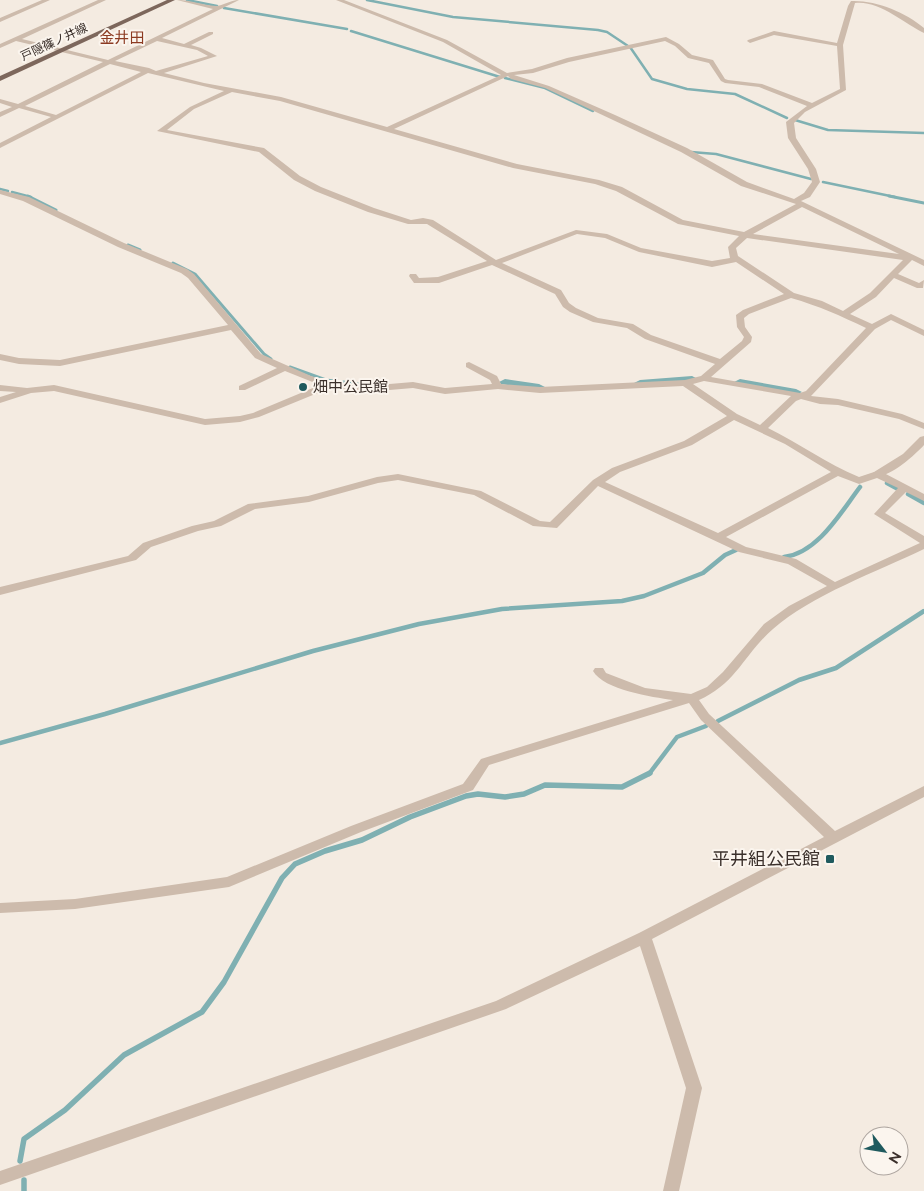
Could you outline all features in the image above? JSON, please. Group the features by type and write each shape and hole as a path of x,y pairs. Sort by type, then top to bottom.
{"main road":[{"name":"戸隠篠ノ井線","path":"0,79 172,0"}],"street":[{"path":"0,20 47,0"},
{"path":"88,0 100,1"},
{"path":"180,0 219,8"},
{"path":"0,115 236,0"},
{"path":"339,0 445,41 513,78 547,87 613,116 684,150 744,184 799,202 910,258"},
{"path":"861,0 853,2 850,6 840,45 843,90 812,106 790,122 792,138 812,169 816,182 799,202 744,235 732,247 737,259 791,295 819,303 872,327"},
{"path":"865,0 887,7 914,22 924,32"},
{"path":"0,46 100,1"},
{"path":"184,46 211,33"},
{"path":"750,41 774,33 840,45"},
{"path":"16,38 231,90 281,99 516,166 596,182 619,189 681,222 744,235 922,261"},
{"path":"156,39 214,56 158,73"},
{"path":"388,128 508,75 533,71 567,60 666,39 677,44 690,57 711,61 722,80 760,85 812,106"},
{"path":"0,146 149,70"},
{"path":"231,90 192,108 161,131 261,150 304,182 393,217 412,222 423,220 430,222 494,263 558,292 566,305 596,320 630,326 648,337 722,363"},
{"path":"0,101 57,117"},
{"path":"0,192 26,199 113,242 184,271 191,276 258,356 329,385 366,389 413,385 445,391 498,386 540,390 583,390 686,383 704,378 748,337 741,327 739,318 746,312 791,295"},
{"path":"413,276 417,281 439,280 494,263 576,232 599,234 639,250 712,264 737,259"},
{"path":"842,315 873,295 910,258"},
{"path":"894,275 920,286 924,284"},
{"path":"762,428 792,399 809,392 841,362 872,327 891,317 924,333"},
{"path":"0,357 19,361 60,363 233,326"},
{"path":"469,365 494,378 498,386"},
{"path":"242,388 284,368"},
{"path":"704,378 902,417 924,426"},
{"path":"686,383 734,416 789,442 838,472 859,481 878,474 907,456 924,439"},
{"path":"0,388 30,390 54,388 205,422 240,419 256,415 329,385"},
{"path":"0,400 30,390"},
{"path":"0,591 132,558 147,545 196,528 217,524 252,506 310,499 377,480 398,477 477,493 537,524 553,526 598,482 616,470 688,443 734,416"},
{"path":"718,537 838,472"},
{"path":"878,474 924,498"},
{"path":"598,482 743,550 792,561 835,586"},
{"path":"905,487 880,514 924,541"},
{"path":"0,908 75,904 228,882 356,829 468,787 485,762 692,698 710,690 727,676 768,627 793,609 835,586 924,545"},
{"path":"599,671 602,676 642,692 692,698 705,717 833,837"},
{"path":"0,1178 501,1005 644,937 924,791"},
{"path":"644,937 694,1088 671,1191"}],"waterway":[{"path":"187,0 217,6"},
{"path":"367,0 453,17 598,30 607,32 628,46"},
{"path":"224,8 347,29"},
{"path":"351,31 500,77"},
{"path":"630,47 652,79 687,89 735,94 787,118"},
{"path":"505,78 545,88 593,111"},
{"path":"795,120 828,130 924,133"},
{"path":"691,152 716,154 811,179"},
{"path":"823,182 895,197"},
{"path":"0,189 8,191"},
{"path":"12,192 29,196"},
{"path":"29,196 56,210"},
{"path":"889,196 924,203"},
{"path":"128,245 140,250"},
{"path":"173,263 195,274 264,354 271,359"},
{"path":"290,367 326,380 377,386"},
{"path":"640,383 692,379"},
{"path":"505,382 539,387"},
{"path":"740,382 796,392"},
{"path":"887,483 898,489"},
{"path":"784,557 796,554 818,540 837,519 860,487"},
{"path":"908,494 924,503"},
{"path":"0,743 105,714 313,651 419,624 502,609 622,601 644,596 703,573 725,555 736,550"},
{"path":"718,721 799,680 836,668 924,611"},
{"path":"650,773 677,737 706,726"},
{"path":"20,1161 24,1139 65,1110 124,1055 202,1012 224,982 282,878 295,864 325,851 362,840 410,817 466,796 478,794 505,797 524,794 545,785 622,787 650,773"},
{"path":"24,1180 24,1191"}],"place":[{"name":"畑中公民館","path":"303,387"},
{"name":"平井組公民館","path":"830,859"}],"district":[{"name":"金井田","path":"122,38"}]}
